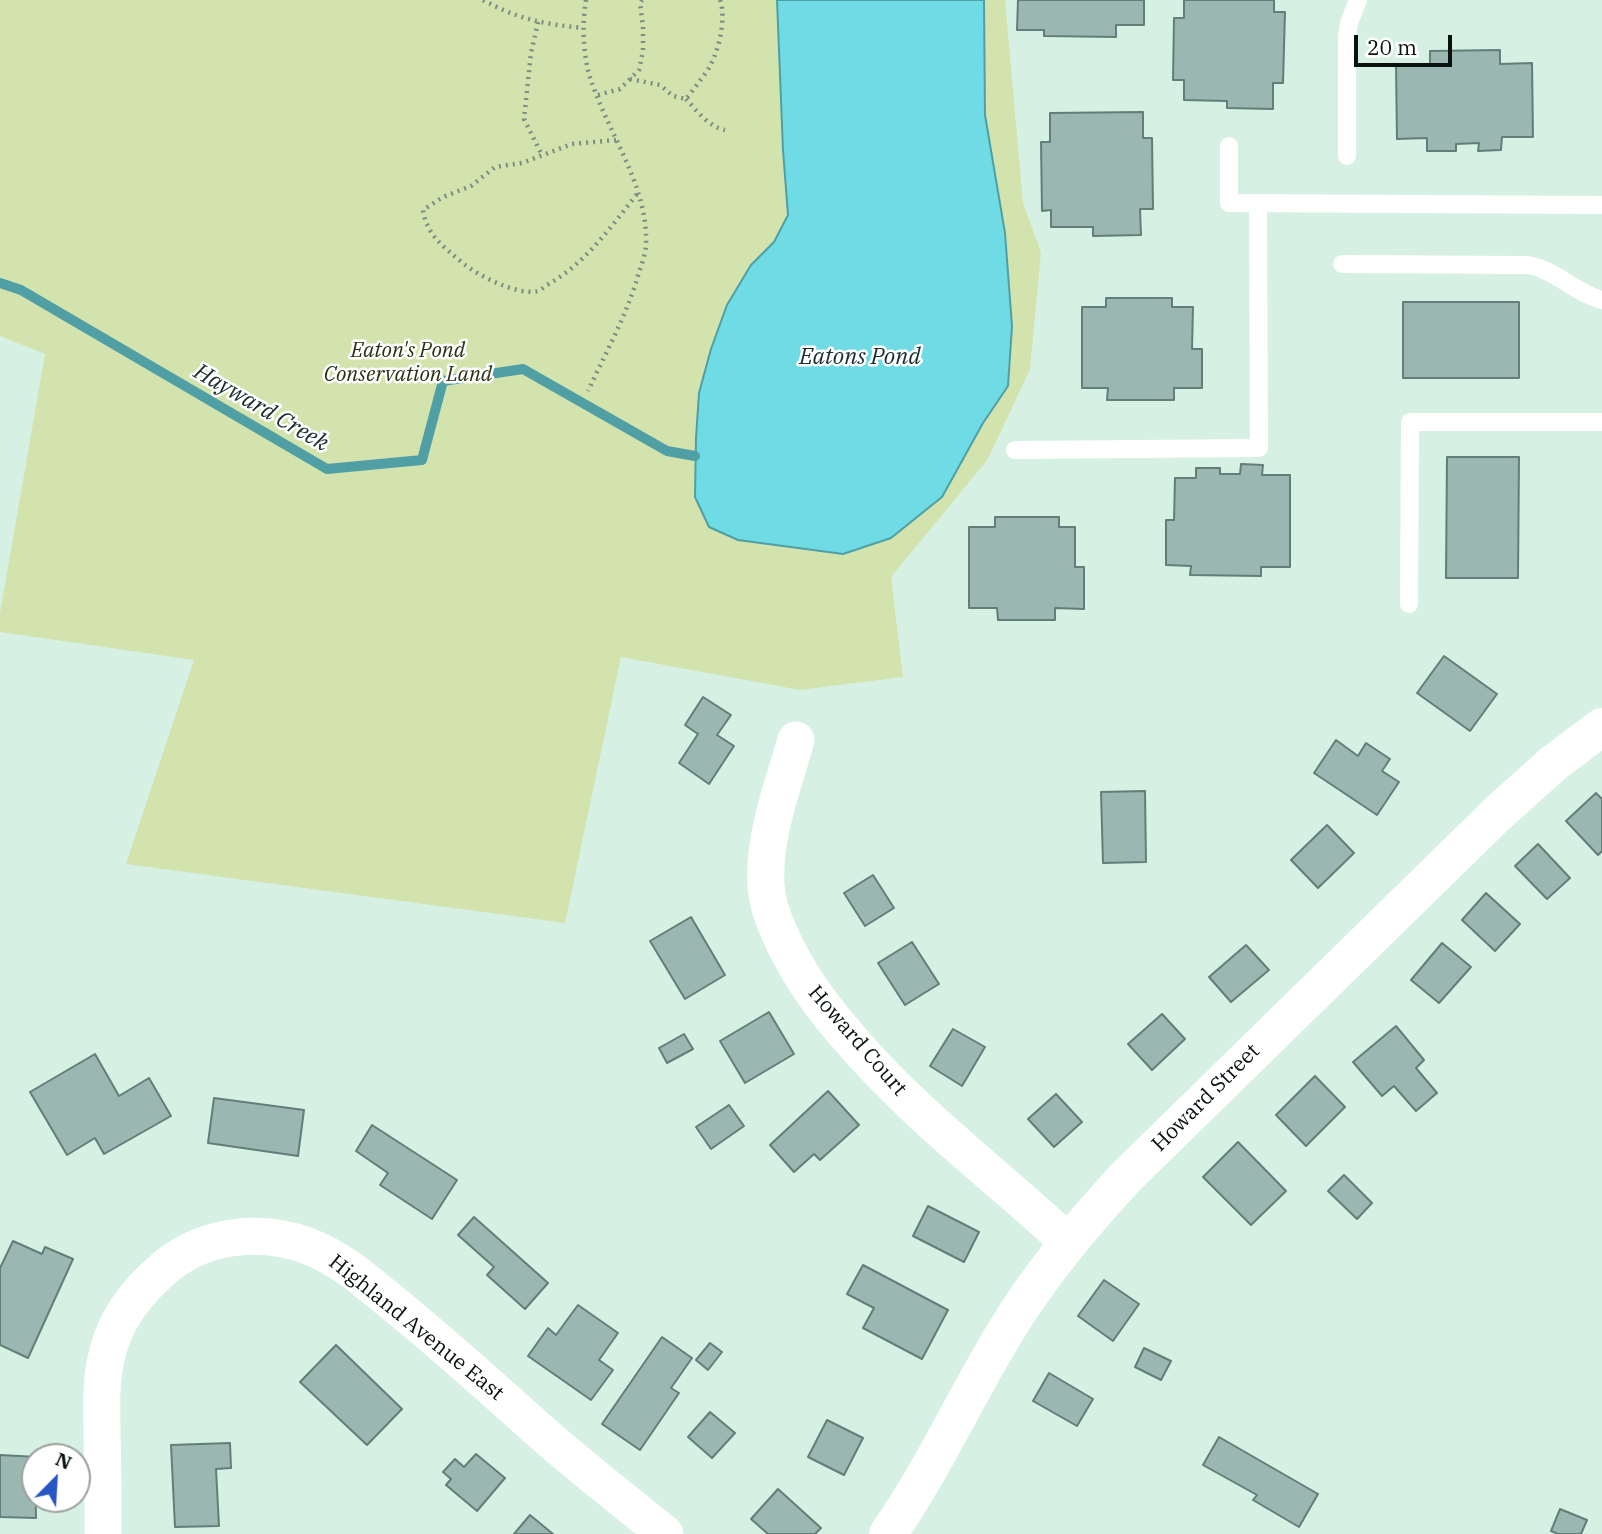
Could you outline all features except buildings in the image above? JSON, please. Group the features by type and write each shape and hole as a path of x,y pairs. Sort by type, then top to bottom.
{"street":[{"name":"Howard Street","path":"888,1534 934,1461 1004,1333 1068,1242 1126,1177 1489,822 1555,762 1602,727"},
{"name":"Howard Court","path":"796,740 771,831 765,869 769,904 790,955 824,1009 874,1066 932,1123 1068,1242"},
{"name":"Highland Avenue East","path":"103,1534 102,1388 107,1352 121,1318 160,1272 194,1248 249,1236 288,1240 326,1253 344,1264 435,1338 558,1447 665,1534"}],"lane":[{"path":"1347,156 1347,37 1358,0"},
{"path":"1229,146 1229,203 1602,205"},
{"path":"1015,450 1259,448 1258,204"},
{"path":"1342,264 1528,265 1548,271 1589,296 1602,300"},
{"path":"1409,604 1410,422 1602,422"}],"path":[{"path":"483,0 523,19 583,28"},
{"path":"586,0 583,28 589,73 646,220 646,250 629,303 588,390"},
{"path":"598,95 621,89 639,70 643,51 642,0"},
{"path":"685,99 709,69 722,30 723,9 720,0"},
{"path":"538,22 531,53 524,119 542,155"},
{"path":"630,79 660,85 673,96 685,99 719,130 725,130"},
{"path":"616,140 572,144 522,163 495,167 471,186 443,197 423,210 425,224 439,242 468,267 508,289 537,291 563,276 604,237 637,194"}],"green space":[{"name":"Eaton's Pond Conservation Land","path":"0,0 1005,0 1023,203 1041,252 1030,369 988,459 891,577 903,677 800,690 621,657 565,923 126,864 194,660 0,632 0,613 45,354 0,336"}],"water":[{"name":"Eatons Pond","path":"777,0 984,0 985,115 1005,233 1012,326 1008,386 983,423 942,497 891,538 843,554 738,540 709,527 695,497 699,393 711,349 727,305 751,265 774,242 788,215"}],"waterway":[{"name":"Hayward Creek","path":"0,283 21,290 327,469 422,460 443,381 523,369 667,451 695,456"}]}
